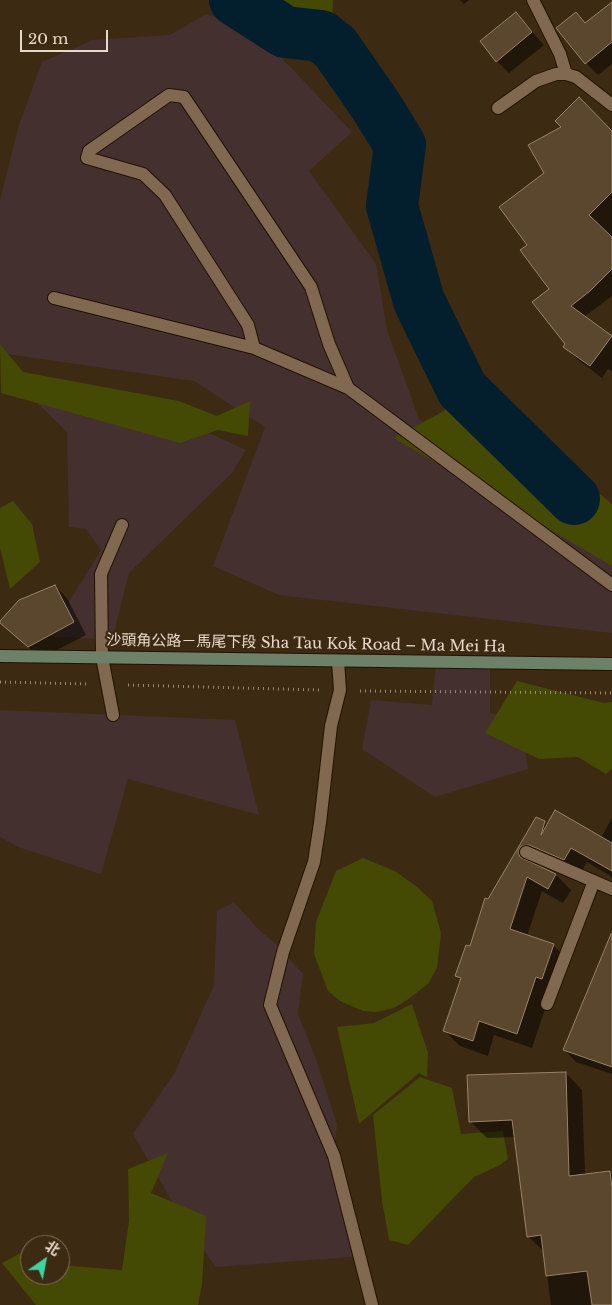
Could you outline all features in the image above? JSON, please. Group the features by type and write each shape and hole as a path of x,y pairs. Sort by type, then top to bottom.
{"main road":[{"name":"沙頭角公路－馬尾下段 Sha Tau Kok Road – Ma Mei Ha","path":"0,656 612,664"}],"street":[{"path":"533,0 560,54 566,74"},
{"path":"498,108 536,81 556,74 576,77 588,84 612,105"},
{"path":"254,348 248,325 165,195 143,174 87,158 89,151 169,95 184,97 311,286 329,344 348,388"},
{"path":"54,298 254,348 348,388 612,585"},
{"path":"113,715 102,658 101,574 122,525"},
{"path":"338,660 340,690 331,726 314,862 284,952 270,1005 334,1156 372,1305"},
{"path":"526,852 612,889"},
{"path":"547,1004 594,881"}],"path":[{"path":"0,682 429,693 612,693"}],"shaded area":[{"path":"206,14 261,36 352,132 309,171 376,264 387,330 419,419 612,534 612,633 279,595 213,566 265,427 194,381 0,353 0,201 19,125 42,62 93,40 170,35"},
{"path":"29,395 131,397 246,450 232,473 129,573 112,640 48,636 101,550 86,529 69,527 67,432"},
{"path":"436,662 490,663 490,713 521,720 528,769 435,797 362,749 371,700 432,705"},
{"path":"0,710 235,720 259,815 128,779 101,874 18,847 0,837"},
{"path":"234,902 303,974 298,1014 316,1059 337,1124 334,1156 346,1178 352,1257 216,1267 188,1229 133,1134 175,1072 214,985 217,911"}],"green space":[{"path":"264,0 333,0 332,30 303,26 263,14"},
{"path":"0,344 23,372 179,401 217,416 250,401 248,436 218,430 180,443 1,393"},
{"path":"476,371 530,436 612,504 612,566 394,438 444,411"},
{"path":"13,501 32,524 40,562 10,589 0,548 0,508"},
{"path":"517,681 604,703 612,702 612,769 606,774 578,757 539,759 485,733"},
{"path":"363,858 395,871 432,901 441,933 437,968 428,984 394,1008 376,1012 363,1011 340,1001 328,991 314,954 316,922 336,871"},
{"path":"412,1004 428,1053 427,1077 419,1073 359,1124 337,1027 374,1023"},
{"path":"420,1077 452,1088 461,1134 503,1131 508,1159 500,1165 474,1177 408,1245 389,1240 382,1201 373,1115"},
{"path":"168,1153 151,1193 206,1216 202,1284 198,1305 36,1305 2,1263 20,1253 20,1285 70,1285 70,1266 122,1270 129,1221 128,1169"}],"building":[{"path":"612,2 612,42 585,64 556,28 576,12 585,23"},
{"path":"516,12 532,32 496,62 480,41"},
{"path":"579,97 612,131 612,192 589,215 612,237 612,269 590,291 571,306 612,336 590,366 563,347 565,344 532,302 549,289 520,250 527,245 499,207 544,173 528,145 561,127 555,121"},
{"path":"55,585 74,622 28,647 0,621 19,600"},
{"path":"555,810 612,843 612,871 571,848 564,860 529,845 521,846 518,852 520,857 556,874 548,889 527,877 510,929 554,944 542,979 536,977 517,1034 479,1021 473,1041 443,1031 461,978 455,976 466,945 470,946 485,898 488,899 536,817 545,821 541,835"},
{"path":"612,934 612,1067 563,1050"},
{"path":"566,1072 569,1176 610,1171 612,1188 612,1305 592,1305 587,1271 546,1276 541,1235 527,1237 512,1120 469,1122 467,1075"}],"waterway":[{"path":"235,0 285,32 321,36 335,47 376,106 400,145 392,206 419,301 462,389 574,499"}]}
